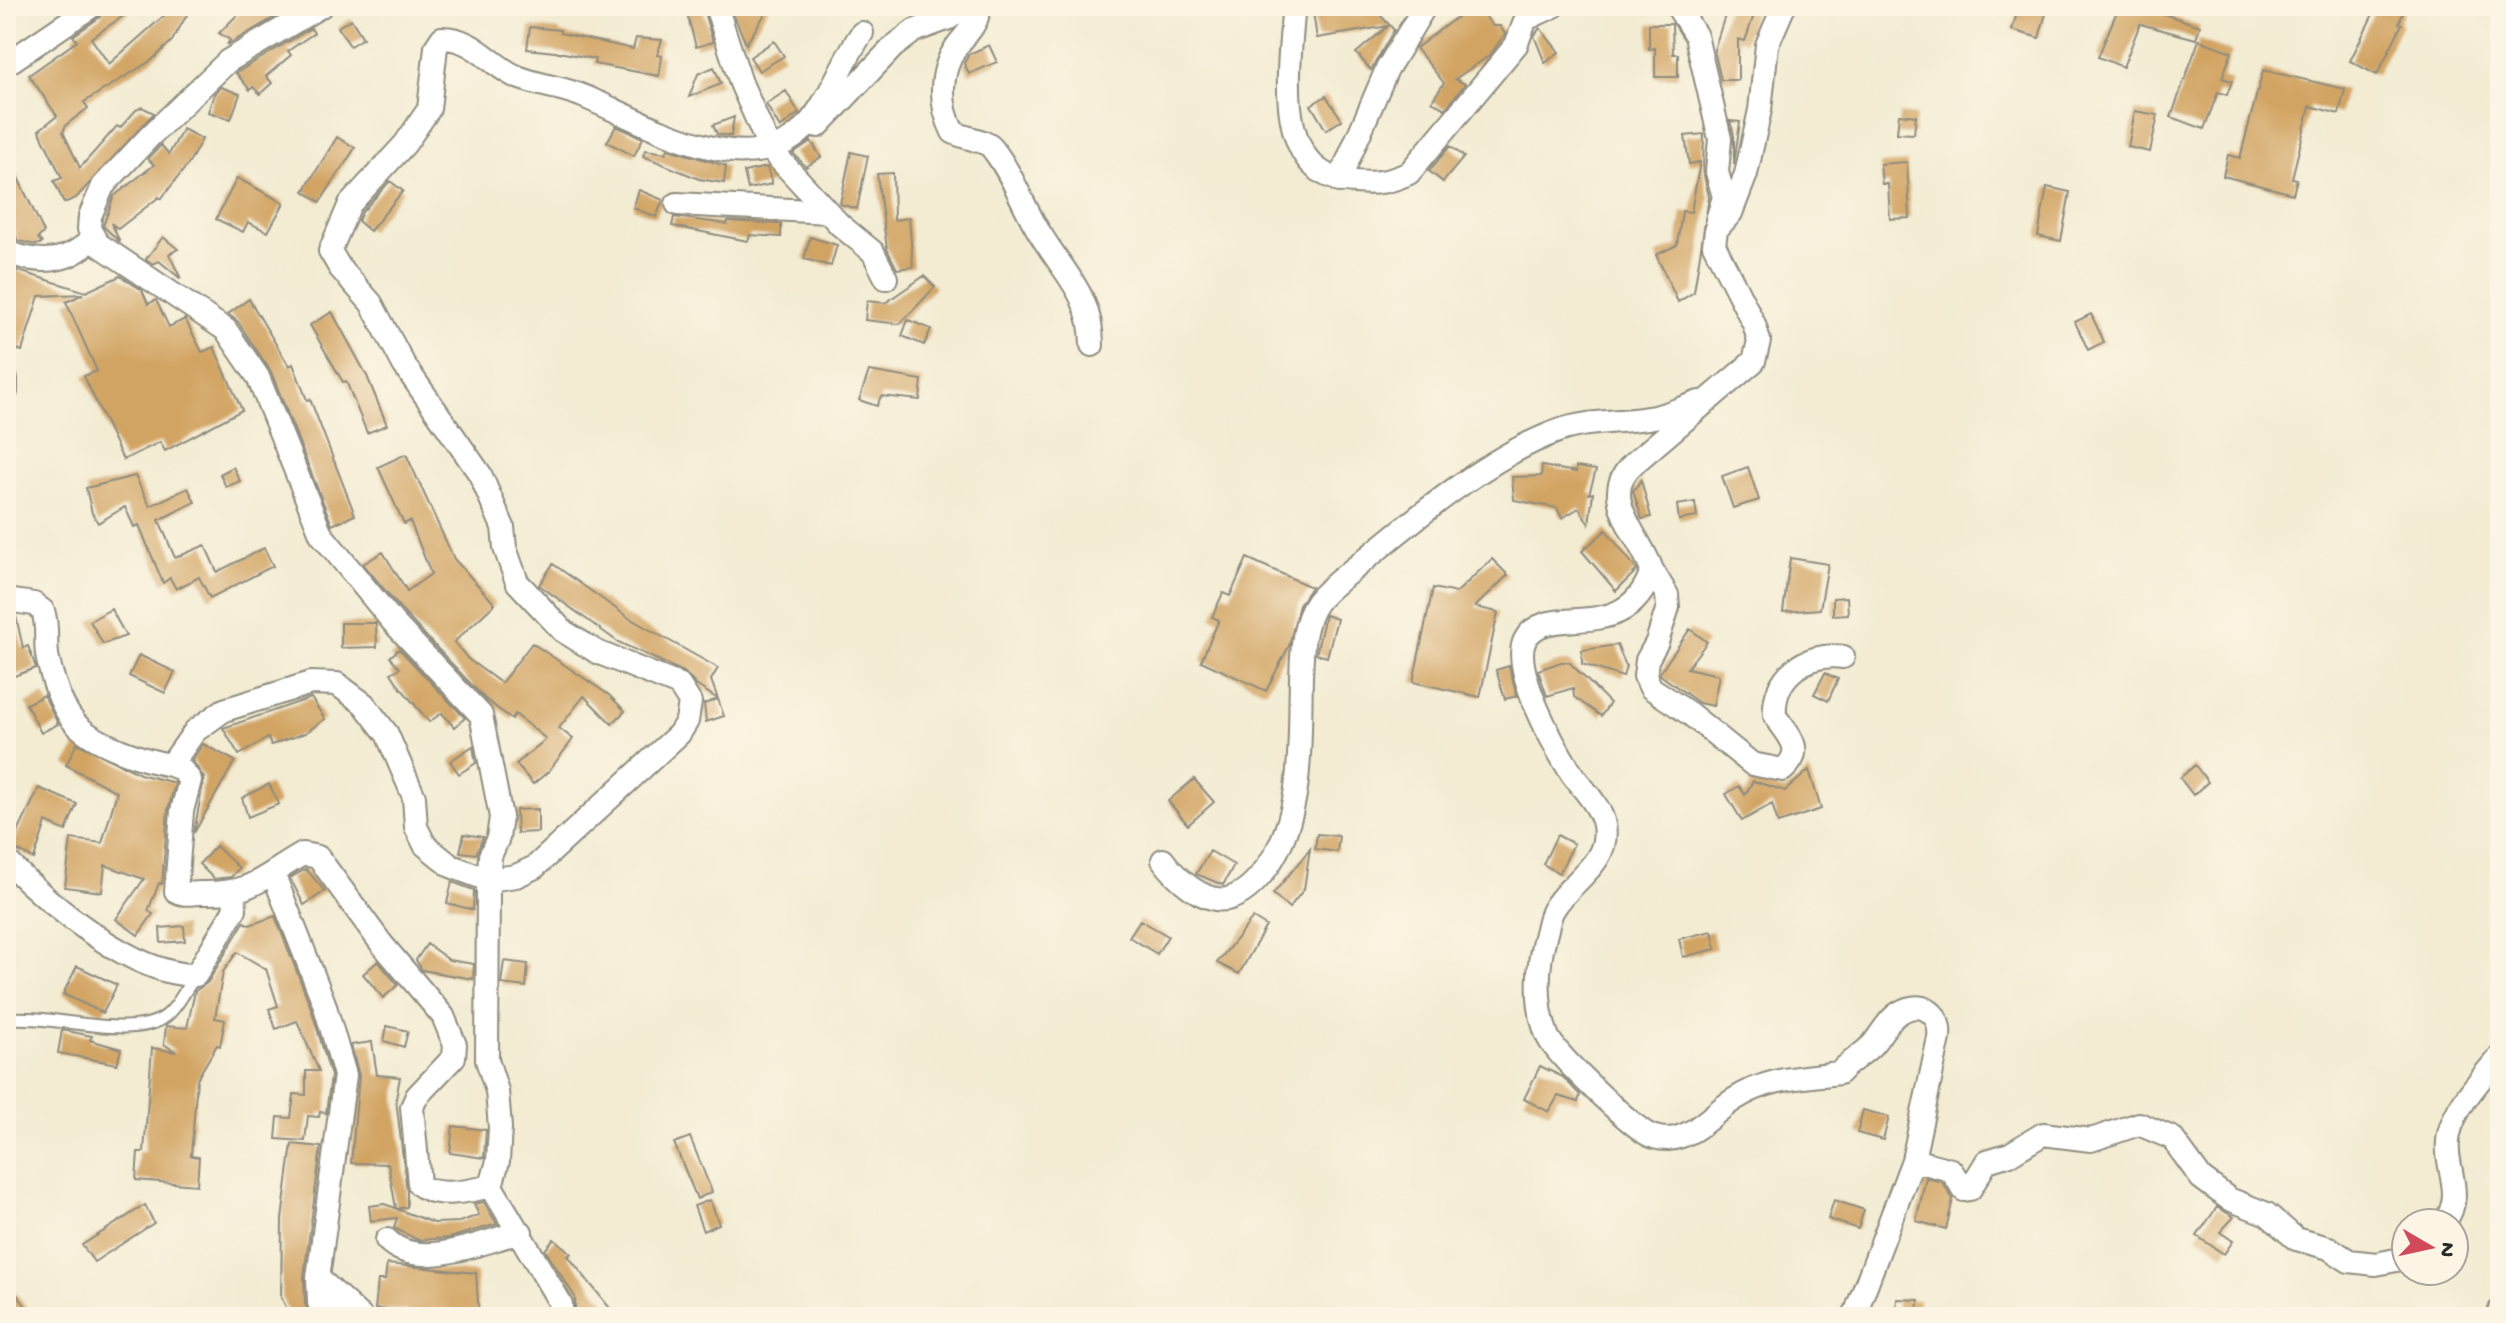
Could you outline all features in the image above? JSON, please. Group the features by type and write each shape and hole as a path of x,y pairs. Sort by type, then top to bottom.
{"street":[{"path":"11,61 92,6"},
{"path":"321,6 228,61 103,186 90,216 89,229 106,250 211,318 235,341 258,377 321,534 393,622 480,712 490,749 501,817 498,838 490,856 488,880 487,1060 497,1091 500,1128 498,1161 491,1186 561,1304 563,1317"},
{"path":"716,6 741,83 770,149 828,212 873,252 886,278"},
{"path":"171,765 195,731 224,710 311,683 337,684 364,704 387,734 414,797 416,827 425,845 451,866 488,880 516,876 535,867 679,734 687,721 690,702 679,685 597,652 563,631 517,582 505,548 503,527 468,454 454,440 404,365 371,303 330,251 350,204 405,144 429,109 436,47 442,38 473,45 496,66 520,78 586,97 689,141 734,152 770,149 827,119 903,39 970,6 978,18 955,49 945,72 945,116 953,132 990,144 1021,191 1040,234 1064,264 1087,304 1092,345"},
{"path":"1339,181 1387,69 1425,6"},
{"path":"1293,14 1288,87 1293,131 1313,166 1339,181 1390,182 1409,173 1516,45 1526,19 1554,6"},
{"path":"1677,6 1696,36 1720,139 1717,172 1724,197 1714,245 1754,324 1759,341 1754,361 1620,479 1618,498 1623,514 1667,595 1668,607 1657,642 1647,660 1645,676 1651,688 1690,714 1752,764 1783,770 1796,753 1795,741 1775,716 1776,693 1784,679 1803,662 1831,656 1843,657"},
{"path":"1716,230 1731,213 1746,174 1760,110 1767,45 1784,6"},
{"path":"799,134 818,110 862,33"},
{"path":"677,204 828,212"},
{"path":"6,252 44,261 59,259 81,249 93,237"},
{"path":"6,379 6,391"},
{"path":"1163,860 1206,897 1220,900 1239,896 1262,874 1279,849 1291,820 1297,775 1302,650 1307,623 1325,593 1445,494 1537,441 1581,425 1655,417 1712,397"},
{"path":"1652,570 1648,584 1628,608 1613,616 1540,627 1525,640 1521,652 1530,691 1554,743 1604,824 1603,843 1596,863 1571,886 1552,911 1542,946 1538,978 1549,1042 1640,1130 1669,1139 1693,1131 1735,1099 1771,1082 1786,1077 1839,1073 1870,1047 1895,1016 1909,1009 1929,1009 1940,1024 1913,1160 1854,1317"},
{"path":"6,600 34,604 43,611 47,625 47,657 57,691 76,723 136,757 181,769 190,780 182,811 176,891 184,895 234,894 251,888 303,854 318,857 381,943 443,1016 456,1052 412,1107 418,1179 422,1187 433,1191 491,1186"},
{"path":"6,860 50,904 139,961 170,974 196,975 235,909 234,894"},
{"path":"273,873 324,1003 345,1075 318,1278 319,1303 328,1317"},
{"path":"2452,1207 2456,1198 2448,1149 2449,1133 2462,1106 2500,1056"},
{"path":"1913,1160 1951,1170 1964,1190 1970,1189 1987,1161 2010,1154 2043,1134 2091,1140 2139,1124 2172,1138 2201,1178 2229,1199 2267,1214 2296,1239 2329,1248 2349,1261 2376,1264 2390,1261"},
{"path":"387,1240 402,1251 425,1254 521,1232"},
{"path":"318,1278 361,1317"},
{"path":"2498,1317 2500,1310"}],"lane":[{"path":"6,1019 25,1016 115,1026 155,1022 174,1009 196,975"}],"building":[{"path":"106,6 138,6 91,38 109,64 175,6 192,6 172,41 152,60 84,102 88,108 66,125 63,132 80,168 117,126 120,128 136,110 142,107 154,113 76,198 64,203 54,181 62,178 39,130 57,116 29,75 77,41 73,36 100,17"},
{"path":"253,6 294,6 227,45 230,40 219,33 237,15"},
{"path":"685,6 702,6 713,42 696,47"},
{"path":"740,6 770,6 746,44 732,11"},
{"path":"1312,6 1372,6 1394,30 1371,70 1356,53 1388,26 1317,38"},
{"path":"1450,6 1477,6 1493,26 1500,26 1505,34 1490,55 1455,79 1465,84 1445,109 1432,101 1444,83 1416,48 1458,16"},
{"path":"1728,6 1757,6 1745,41 1738,39 1738,80 1721,80 1714,50"},
{"path":"2019,6 2048,6 2039,38 2012,30"},
{"path":"2119,6 2140,6 2200,26 2196,39 2140,24 2123,67 2098,57"},
{"path":"2377,6 2406,6 2399,23 2402,24 2377,75 2350,61"},
{"path":"351,19 363,38 350,46 338,27"},
{"path":"1649,24 1672,24 1673,54 1678,54 1678,77 1655,77 1655,48 1649,49"},
{"path":"530,27 560,30 560,33 633,49 636,38 662,40 657,55 662,56 659,76 594,64 595,59 527,49"},
{"path":"311,28 314,33 288,51 291,55 266,76 272,83 260,94 253,87 250,90 236,73"},
{"path":"1540,28 1559,52 1545,63 1534,36"},
{"path":"2199,40 2232,52 2222,78 2232,81 2227,95 2218,92 2204,129 2171,117"},
{"path":"774,41 784,56 759,71 750,57"},
{"path":"989,45 997,62 969,74 964,63 969,54"},
{"path":"714,67 721,84 689,97 698,74"},
{"path":"2263,70 2345,89 2339,114 2310,106 2292,178 2297,179 2293,194 2223,176 2228,155 2240,158"},
{"path":"221,87 240,94 231,119 208,112 214,94"},
{"path":"786,91 799,113 780,128 766,104"},
{"path":"1326,96 1342,120 1326,130 1311,105"},
{"path":"2135,111 2158,115 2150,152 2128,147"},
{"path":"1899,114 1916,116 1914,134 1897,133"},
{"path":"734,117 731,136 717,134 713,125"},
{"path":"1730,121 1740,122 1734,164 1734,136"},
{"path":"616,126 643,138 634,156 607,142"},
{"path":"183,129 202,139 189,163 161,199 159,197 118,229 111,223 120,242 103,226 114,196 154,165 148,159 161,145 169,154"},
{"path":"1704,134 1703,171 1709,197 1694,292 1678,302 1656,255 1677,245 1682,211 1691,212 1700,162 1689,164 1685,136"},
{"path":"337,137 355,148 320,202 304,191"},
{"path":"811,141 821,157 806,167 793,153"},
{"path":"1450,146 1464,157 1443,182 1429,171"},
{"path":"668,149 726,166 724,183 699,179 643,156 645,150 666,153"},
{"path":"851,152 868,156 857,209 840,204"},
{"path":"6,153 44,232 38,238 42,243 36,245 18,241 6,216"},
{"path":"1907,162 1910,218 1890,219 1888,184 1882,184 1880,164"},
{"path":"767,167 772,184 748,189 744,172"},
{"path":"893,173 894,220 909,218 913,267 897,269 887,249 877,174"},
{"path":"237,178 284,203 268,232 248,222 243,232 216,219"},
{"path":"390,181 403,191 370,231 358,221 362,212"},
{"path":"2047,187 2070,192 2061,241 2038,236"},
{"path":"639,190 663,200 656,217 633,208"},
{"path":"674,217 727,224 728,221 781,224 781,237 750,235 748,241 672,226"},
{"path":"163,237 178,249 169,254 181,279 159,261 153,264 146,259"},
{"path":"810,237 837,245 831,266 804,259"},
{"path":"6,267 86,292 120,276 142,290 148,304 156,300 169,327 185,319 202,352 214,347 242,410 165,451 160,442 123,460 84,376 97,371 66,302 83,294 39,296 22,351 6,346"},
{"path":"924,276 935,287 900,324 865,320 867,301 885,303"},
{"path":"249,299 289,366 293,364 307,400 310,399 355,515 332,525 271,372 238,322 228,314"},
{"path":"332,312 367,376 387,425 367,433 346,381 343,382 310,325"},
{"path":"2091,314 2104,342 2088,350 2075,322"},
{"path":"908,320 931,329 924,345 902,336"},
{"path":"869,371 922,380 920,400 881,396 877,406 859,400"},
{"path":"406,454 454,559 495,604 454,642 468,659 501,683 532,643 609,695 625,711 612,724 584,696 559,728 573,739 549,771 533,784 516,764 546,739 515,714 512,719 485,699 404,613 363,564 383,552 407,591 431,574 410,521 404,524 378,467"},
{"path":"1542,466 1576,472 1576,467 1596,470 1589,494 1593,493 1589,524 1579,508 1562,518 1557,508 1514,500 1512,477 1541,476"},
{"path":"233,467 240,481 226,487 220,474"},
{"path":"1748,467 1759,500 1733,508 1722,476"},
{"path":"135,476 150,506 188,488 195,502 159,520 175,558 205,545 217,572 264,548 273,566 210,598 199,577 176,589 170,578 163,583 139,525 134,527 125,507 98,523 92,513 86,488"},
{"path":"1641,480 1651,517 1642,519 1633,491"},
{"path":"1695,502 1697,517 1679,520 1677,505"},
{"path":"1606,530 1637,570 1616,591 1582,551"},
{"path":"1247,558 1311,587 1299,605 1289,646 1266,691 1201,661 1219,620 1212,617 1223,593 1230,596"},
{"path":"1790,558 1828,564 1820,609 1783,612"},
{"path":"1492,559 1508,575 1475,607 1498,612 1480,697 1413,682 1433,588 1456,593"},
{"path":"553,564 629,618 718,668 711,680 718,699 696,685 684,672 618,642 539,585"},
{"path":"1847,597 1848,614 1833,615 1833,598"},
{"path":"111,609 126,636 103,644 90,621"},
{"path":"6,614 16,616 23,648 28,646 36,668 6,679"},
{"path":"1325,615 1337,619 1327,657 1316,654"},
{"path":"341,623 376,623 377,647 341,648"},
{"path":"1690,629 1707,642 1687,668 1719,675 1713,706 1699,703 1659,674"},
{"path":"1617,645 1626,666 1623,677 1582,664 1582,650"},
{"path":"399,649 465,718 454,727 442,713 429,722 391,673 400,668 390,657"},
{"path":"139,655 175,672 165,693 129,676"},
{"path":"1569,662 1610,703 1601,716 1574,697 1573,688 1547,696 1538,670"},
{"path":"1509,666 1517,696 1505,699 1496,670"},
{"path":"1825,673 1838,679 1828,701 1814,694"},
{"path":"44,695 58,724 41,733 26,704"},
{"path":"311,698 325,719 305,733 271,745 268,738 239,755 223,728"},
{"path":"718,699 724,716 706,722 704,704"},
{"path":"77,743 140,774 175,783 168,810 162,884 159,883 148,911 153,914 138,935 116,919 144,879 105,865 102,892 65,887 71,839 102,843 117,792 66,765"},
{"path":"203,744 235,761 194,833 204,778 192,760"},
{"path":"473,746 476,763 459,774 450,761"},
{"path":"2195,765 2208,782 2193,795 2180,778"},
{"path":"1809,770 1821,809 1778,823 1772,804 1742,821 1726,794 1739,786 1745,795 1753,781 1785,791"},
{"path":"1194,779 1214,802 1188,825 1168,801"},
{"path":"269,784 279,804 248,817 242,798"},
{"path":"39,788 77,804 66,831 46,822 34,859 11,847"},
{"path":"538,809 538,832 517,833 516,810"},
{"path":"464,834 483,837 476,854 460,852"},
{"path":"1317,834 1339,836 1337,852 1315,849"},
{"path":"1557,835 1574,844 1559,873 1543,864"},
{"path":"216,846 239,868 231,877 214,879 199,864"},
{"path":"1310,849 1304,889 1289,908 1273,894"},
{"path":"1210,851 1234,865 1223,885 1196,874"},
{"path":"306,869 325,891 304,905 290,878"},
{"path":"452,882 474,890 473,910 447,903"},
{"path":"275,916 311,1008 331,1076 326,1113 320,1112 319,1117 308,1116 305,1141 276,1139 278,1117 291,1118 294,1094 306,1095 306,1071 319,1071 297,1021 276,1029 269,1009 278,1006 266,969 237,952 223,972 215,1018 225,1020 220,1046 217,1045 197,1079 191,1156 199,1157 197,1185 136,1180 138,1152 144,1152 152,1048 176,1052 164,1044 166,1026 187,1028 195,991 208,982 244,922 250,925"},
{"path":"1253,918 1266,926 1239,974 1217,963"},
{"path":"1140,920 1168,936 1157,954 1129,937"},
{"path":"184,926 185,941 161,943 160,928"},
{"path":"1712,931 1716,949 1683,957 1679,939"},
{"path":"427,944 449,960 474,964 473,979 422,970 416,960"},
{"path":"378,961 398,985 383,998 363,974"},
{"path":"504,961 528,964 526,987 501,984"},
{"path":"77,966 117,985 103,1013 63,994"},
{"path":"387,1026 408,1031 404,1047 384,1041"},
{"path":"62,1030 92,1036 90,1040 121,1049 117,1064 58,1053"},
{"path":"372,1042 377,1075 400,1077 396,1099 407,1207 397,1209 434,1223 459,1222 479,1215 474,1204 484,1202 497,1224 449,1238 418,1240 394,1228 397,1218 371,1221 369,1206 384,1204 396,1208 388,1164 351,1163 359,1076 351,1045"},
{"path":"1540,1066 1563,1077 1580,1095 1578,1102 1558,1096 1549,1112 1524,1099"},
{"path":"1863,1110 1889,1117 1883,1140 1857,1133"},
{"path":"453,1126 486,1130 484,1158 450,1153"},
{"path":"690,1137 712,1192 697,1199 674,1143"},
{"path":"292,1144 321,1147 304,1276 305,1304 311,1317 291,1317 281,1297 282,1219"},
{"path":"1926,1178 1942,1182 1953,1199 1946,1229 1916,1221"},
{"path":"710,1200 719,1224 703,1231 694,1206"},
{"path":"1834,1200 1864,1210 1858,1229 1828,1219"},
{"path":"145,1205 154,1223 94,1262 82,1245"},
{"path":"2217,1207 2234,1217 2220,1232 2233,1241 2224,1254 2197,1236"},
{"path":"554,1239 571,1253 568,1256 617,1317 580,1317 575,1311 575,1297 545,1250"},
{"path":"387,1264 476,1273 479,1317 408,1317 408,1311 375,1309 378,1280 385,1280"},
{"path":"6,1280 34,1317 6,1317"},
{"path":"1897,1299 1919,1300 1918,1317 1896,1317"}]}
